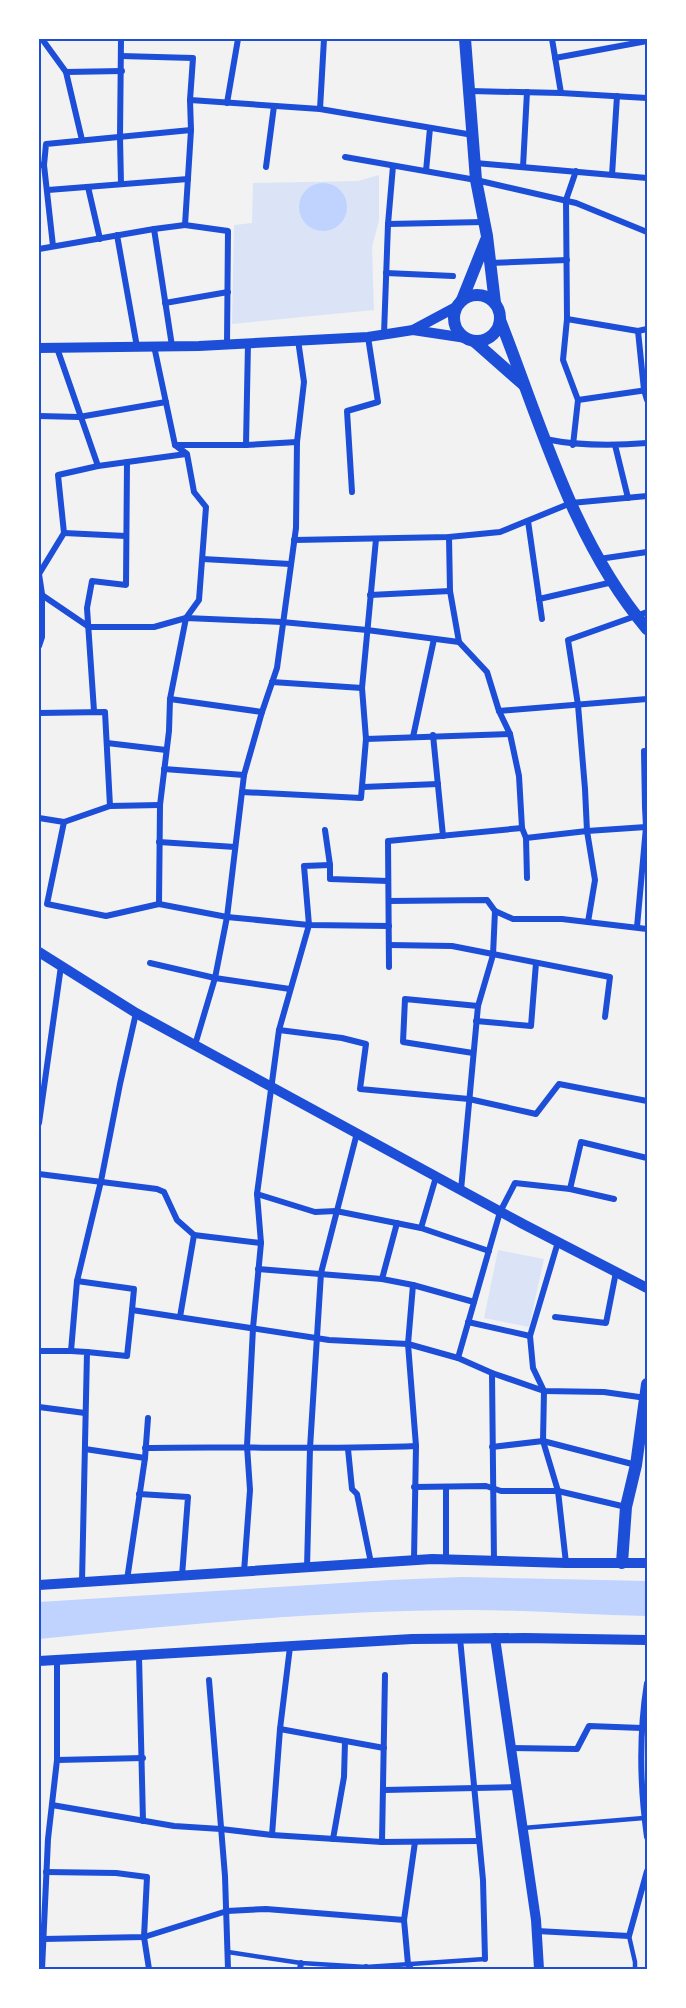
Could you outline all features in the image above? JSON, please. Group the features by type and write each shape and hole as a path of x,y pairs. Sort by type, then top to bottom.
{"main road":[{"path":"465,39 476,180 487,236 495,303 500,320 527,388 556,473 599,559 614,582 641,614 647,629"},
{"path":"487,236 454,315 454,324 459,332 527,388"},
{"path":"459,303 470,296 479,295 495,303"},
{"path":"470,340 483,340 491,336 500,320"},
{"path":"622,1563 626,1507 643,1439 647,1384"}],"street":[{"path":"42,39 66,72 82,140"},
{"path":"121,39 122,184"},
{"path":"227,103 238,39"},
{"path":"320,109 324,39"},
{"path":"552,39 561,93"},
{"path":"555,58 647,41"},
{"path":"121,56 193,58 185,225"},
{"path":"66,72 122,71"},
{"path":"469,91 647,98"},
{"path":"523,166 527,92"},
{"path":"612,175 617,96"},
{"path":"190,100 320,109 473,135"},
{"path":"266,166 274,106"},
{"path":"426,171 430,128"},
{"path":"53,246 48,190 42,165 46,144 191,130"},
{"path":"345,157 476,180 576,202 647,232"},
{"path":"475,163 647,178"},
{"path":"384,334 388,224 393,166"},
{"path":"573,445 578,400 563,360 567,319 566,200 576,171"},
{"path":"48,190 188,179"},
{"path":"88,187 100,239"},
{"path":"388,224 484,222"},
{"path":"39,249 154,228 185,225 228,231 227,344"},
{"path":"154,228 172,346"},
{"path":"117,236 137,346"},
{"path":"490,262 567,260"},
{"path":"386,273 453,276"},
{"path":"165,303 228,292"},
{"path":"413,330 459,303"},
{"path":"567,319 638,331 647,330"},
{"path":"39,348 248,343 368,337 413,330 470,340"},
{"path":"638,331 647,400"},
{"path":"352,492 347,411 378,402 368,337"},
{"path":"195,1045 215,978 227,917 244,776 277,668 294,540 297,442 304,382 298,340"},
{"path":"246,445 248,343"},
{"path":"154,346 175,445 187,454 194,492 206,507 199,600 186,618 170,699 160,806 159,904"},
{"path":"57,348 79,417 98,466"},
{"path":"578,400 646,390"},
{"path":"39,416 79,417 166,402"},
{"path":"544,439 573,445 647,443"},
{"path":"175,445 297,442"},
{"path":"615,445 628,498"},
{"path":"39,646 42,637 39,574 64,533 58,475 98,466 187,454"},
{"path":"94,711 87,608 92,581 126,585 127,462"},
{"path":"294,540 449,537 500,532 571,503 647,495"},
{"path":"528,521 542,620"},
{"path":"64,533 126,536"},
{"path":"449,537 450,591 459,642 487,672 499,711 510,734 519,776 522,828 526,838 527,878"},
{"path":"242,792 361,798 366,739 362,688 376,539"},
{"path":"599,559 647,552"},
{"path":"203,559 290,564"},
{"path":"539,599 614,582"},
{"path":"370,595 450,591"},
{"path":"40,594 88,627 154,627 186,618 282,622 459,642"},
{"path":"588,922 595,880 587,831 578,705 568,640 641,614"},
{"path":"413,737 434,639"},
{"path":"272,682 362,688"},
{"path":"170,699 262,712"},
{"path":"499,711 647,699"},
{"path":"39,713 105,712 110,806"},
{"path":"366,739 510,734"},
{"path":"433,735 442,836"},
{"path":"107,743 166,750"},
{"path":"637,927 643,901 646,852 644,751"},
{"path":"164,770 244,776"},
{"path":"363,787 438,784"},
{"path":"39,818 64,822 110,806 160,806"},
{"path":"64,822 47,904 106,916 159,904 227,917 309,925 389,926"},
{"path":"526,838 646,827"},
{"path":"389,967 388,841 522,828"},
{"path":"325,830 330,879 388,881"},
{"path":"159,842 235,847"},
{"path":"244,1572 250,1490 247,1446 253,1328 261,1243 257,1194 279,1030 309,925 304,866 330,865"},
{"path":"389,901 487,900 495,911 513,918 562,919 647,929"},
{"path":"461,1190 476,1021 478,1006 493,955 495,911"},
{"path":"389,945 452,946 610,977 605,1017"},
{"path":"39,951 136,1013 500,1212 647,1288"},
{"path":"150,963 215,978 290,989"},
{"path":"476,1021 531,1026 536,963"},
{"path":"39,1123 61,965"},
{"path":"473,1053 402,1042 405,999 478,1006"},
{"path":"71,1351 77,1281 101,1181 136,1013"},
{"path":"279,1030 342,1038 366,1044 360,1089 469,1099 536,1114 559,1084 647,1101"},
{"path":"307,1568 310,1448 321,1273 357,1133"},
{"path":"570,1189 581,1142 647,1158"},
{"path":"39,1174 157,1189 164,1192 177,1220 194,1235 261,1243"},
{"path":"421,1228 436,1177"},
{"path":"458,1358 500,1212 515,1183 570,1189 614,1199"},
{"path":"257,1194 315,1212 336,1211 421,1228 489,1251"},
{"path":"382,1279 397,1223"},
{"path":"180,1317 194,1235"},
{"path":"558,1242 530,1336 533,1368 544,1391 543,1440 558,1491 566,1563"},
{"path":"258,1269 382,1279 474,1302"},
{"path":"555,1317 606,1323 616,1272"},
{"path":"39,1351 71,1351 127,1356 134,1289 77,1281"},
{"path":"413,1285 408,1344 416,1446 414,1560"},
{"path":"132,1310 318,1338 408,1344 458,1358 492,1373 544,1391 604,1392 646,1398"},
{"path":"468,1322 530,1336"},
{"path":"82,1582 87,1352"},
{"path":"492,1373 494,1562"},
{"path":"39,1407 85,1413"},
{"path":"127,1580 145,1458 148,1418"},
{"path":"492,1447 543,1440 636,1465"},
{"path":"145,1448 247,1446 348,1449 416,1446"},
{"path":"84,1449 145,1458"},
{"path":"348,1449 352,1489 357,1494 371,1563"},
{"path":"414,1487 486,1486 501,1491 558,1491 626,1507"},
{"path":"446,1487 446,1560"},
{"path":"140,1494 188,1497 182,1576"},
{"path":"39,1585 414,1560 647,1563"},
{"path":"460,1638 485,1906 484,1959"},
{"path":"39,1661 460,1638 647,1640"},
{"path":"495,1638 537,1931 539,1969"},
{"path":"272,1835 280,1729 290,1647"},
{"path":"139,1656 143,1758 142,1821"},
{"path":"42,1969 46,1872 57,1760 57,1660"},
{"path":"382,1842 386,1675"},
{"path":"209,1680 227,1911 228,1969"},
{"path":"647,1683 642,1716 644,1818 647,1837"},
{"path":"512,1748 577,1749 590,1726 642,1728"},
{"path":"280,1729 384,1748"},
{"path":"333,1839 344,1777 345,1742"},
{"path":"57,1760 143,1758"},
{"path":"384,1790 517,1787"},
{"path":"52,1805 174,1826 272,1835 382,1842 479,1841"},
{"path":"410,1967 404,1920 415,1842"},
{"path":"537,1931 629,1936 647,1871"},
{"path":"46,1872 116,1873 147,1877 144,1937 149,1969"},
{"path":"43,1939 144,1937 227,1911 267,1909 404,1920"}],"lane":[{"path":"523,1828 644,1818"},
{"path":"629,1936 635,1969"},
{"path":"228,1952 300,1966 366,1968 410,1967 484,1959"}],"shaded area":[{"path":"379,175 379,221 372,247 374,310 232,324 234,225 252,223 253,183 358,181"},
{"path":"498,1250 544,1259 529,1327 484,1318"}],"water":[{"path":"318,183 328,183 340,190 347,202 347,212 340,224 328,231 318,231 303,220 299,212 299,202 310,187"},
{"path":"463,1577 647,1581 647,1616 492,1610 362,1613 254,1619 39,1639 39,1602"}]}
